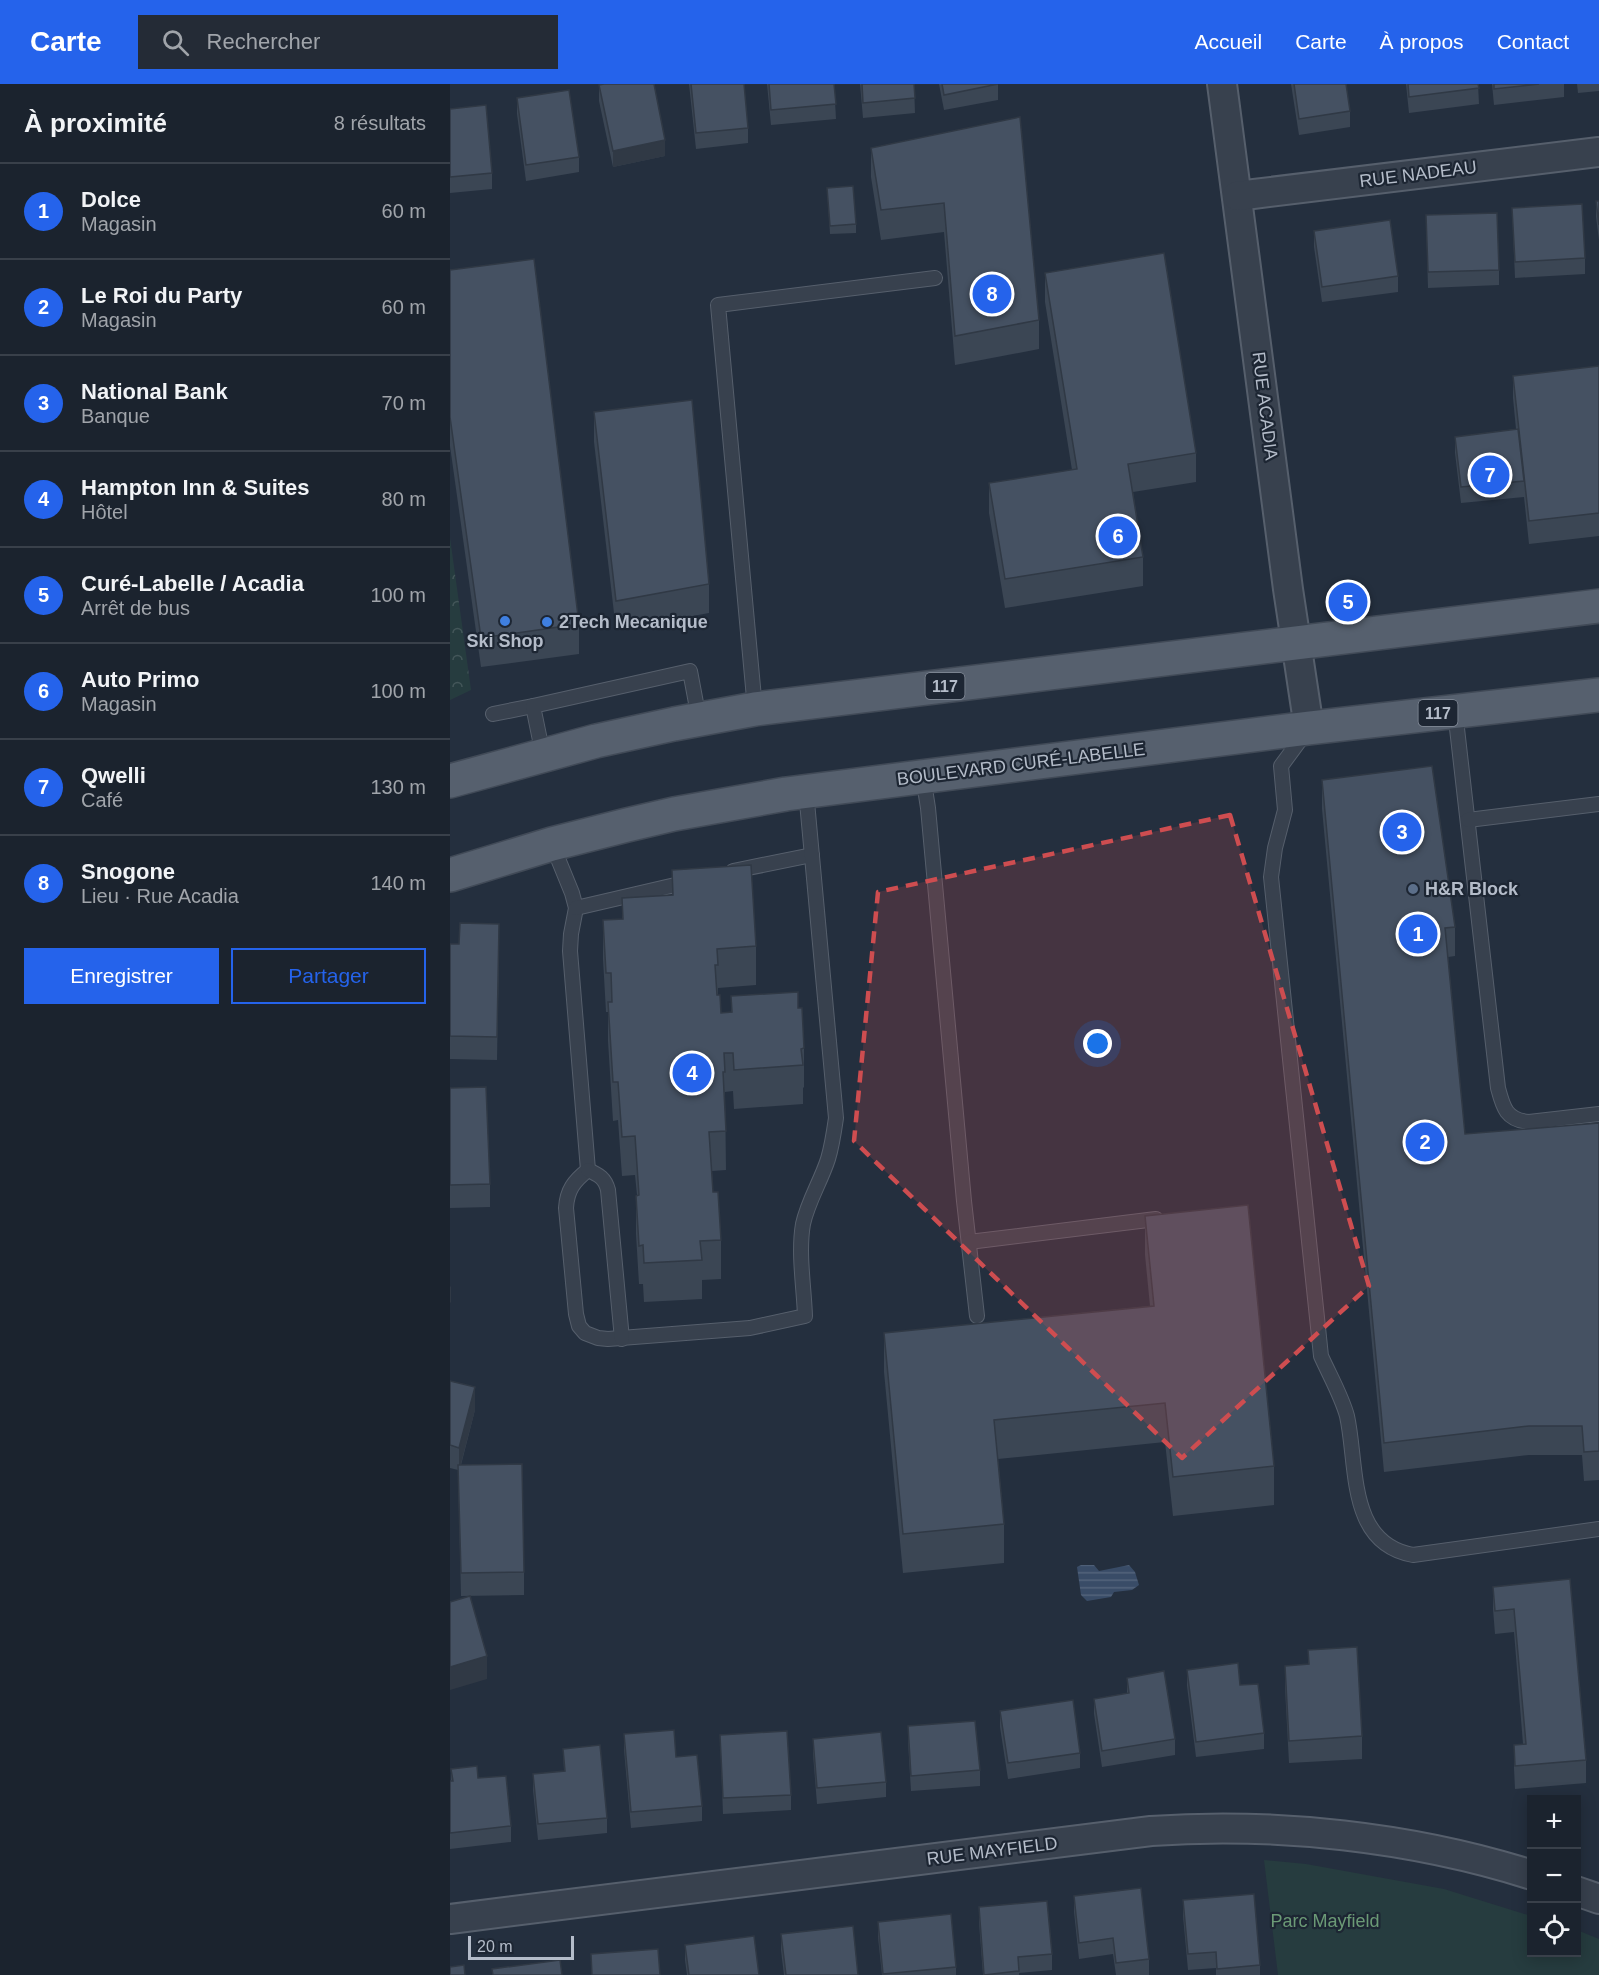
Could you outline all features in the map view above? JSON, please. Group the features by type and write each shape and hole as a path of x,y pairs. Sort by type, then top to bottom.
{"main road":[{"name":"117","path":"450,781 607,738 755,710 1599,606"},
{"name":"BOULEVARD CURÉ-LABELLE","path":"450,875 552,844 674,814 806,790 1599,695"}],"street":[{"name":"RUE ACADIA","path":"1222,84 1295,642 1309,728"},
{"name":"RUE NADEAU","path":"1237,196 1599,152"},
{"name":"RUE MAYFIELD","path":"450,1919 1185,1828 1246,1828 1379,1840 1463,1855 1527,1874"},
{"path":"1581,1893 1599,1899"}],"lane":[{"path":"755,710 718,305 935,278"},
{"path":"492,714 690,671 699,719"},
{"path":"533,706 543,755"},
{"path":"1455,711 1497,1088 1501,1101 1511,1117 1518,1121 1528,1122 1599,1114"},
{"path":"1309,728 1281,766 1285,810 1275,848 1271,877 1321,1356 1346,1414 1358,1492 1364,1514 1372,1532 1385,1545 1399,1552 1413,1555 1599,1529"},
{"path":"923,776 977,1316"},
{"path":"588,1170 571,1186 566,1196 576,1314 579,1326 585,1333 598,1338 622,1339 750,1328 805,1316 803,1224 828,1160 836,1118 806,790"},
{"path":"1468,820 1599,804"},
{"path":"552,844 576,908 570,951 588,1170"},
{"path":"721,874 813,855"},
{"path":"576,908 698,879"},
{"path":"588,1170 606,1181 608,1190 622,1339"},
{"path":"969,1242 1156,1219"}],"highlighted area":[{"path":"1230,815 1369,1286 1182,1458 854,1141 878,892"}],"green space":[{"path":"450,538 471,690 450,700"},
{"name":"Parc Mayfield","path":"1264,1860 1306,1864 1444,1889 1527,1915 1527,1957 1581,1957 1581,1932 1599,1939 1599,1975 1278,1975"}],"water":[{"path":"1094,1565 1099,1571 1129,1565 1135,1572 1139,1585 1132,1590 1114,1592 1111,1597 1087,1601 1081,1595 1077,1567"}],"building":[{"path":"654,84 665,140 613,151 599,85"},
{"path":"691,84 744,84 748,128 696,133"},
{"path":"769,84 834,84 836,104 771,110"},
{"path":"862,84 914,84 915,98 863,103"},
{"path":"942,84 998,84 944,95"},
{"path":"1294,84 1346,84 1350,111 1299,119"},
{"path":"1408,84 1478,84 1479,88 1409,97"},
{"path":"1494,84 1539,84 1494,89"},
{"path":"569,90 579,157 526,165 517,98"},
{"path":"486,105 492,173 450,177 450,109"},
{"path":"1020,117 1039,320 955,336 944,203 881,210 871,148"},
{"path":"853,186 856,224 830,226 827,188"},
{"path":"1596,201 1599,201 1599,225"},
{"path":"1582,204 1585,258 1515,262 1512,208"},
{"path":"1497,213 1499,270 1428,272 1426,215"},
{"path":"1390,220 1398,276 1322,287 1314,231"},
{"path":"1164,253 1196,453 1128,464 1143,557 1005,579 989,483 1077,469 1045,273"},
{"path":"534,259 579,624 481,638 450,417 450,270"},
{"path":"1599,366 1599,513 1529,521 1513,376"},
{"path":"692,400 709,584 616,601 594,412"},
{"path":"1518,429 1524,481 1461,487 1455,437"},
{"path":"1432,766 1455,927 1445,928 1465,1134 1599,1123 1599,1451 1584,1452 1582,1426 1529,1426 1384,1443 1322,780"},
{"path":"751,865 756,946 717,949 718,965 715,965 721,1013 732,1012 731,996 798,992 798,1008 802,1008 803,1065 734,1070 733,1053 724,1053 726,1131 709,1132 713,1192 718,1192 721,1240 700,1241 702,1260 644,1263 643,1245 639,1246 636,1196 639,1195 635,1136 622,1137 618,1082 613,1082 608,1002 612,1002 611,973 606,973 603,920 623,919 622,898 673,895 672,870"},
{"path":"460,923 499,924 497,1037 450,1036 450,944 459,944"},
{"path":"486,1087 490,1184 450,1185 450,1088"},
{"path":"1248,1205 1274,1466 1173,1477 1165,1403 994,1420 1004,1524 903,1534 884,1333 1154,1306 1145,1216"},
{"path":"450,1381 475,1387 459,1448 450,1445"},
{"path":"522,1464 524,1572 461,1573 458,1465"},
{"path":"1570,1579 1586,1760 1515,1766 1514,1745 1526,1744 1514,1609 1495,1611 1493,1587"},
{"path":"470,1596 487,1656 450,1667 450,1602"},
{"path":"1357,1647 1362,1736 1289,1741 1285,1666 1309,1664 1308,1650"},
{"path":"1238,1663 1240,1685 1258,1684 1264,1733 1196,1742 1187,1670"},
{"path":"1164,1671 1175,1739 1102,1751 1094,1699 1129,1693 1127,1678"},
{"path":"1073,1700 1080,1753 1008,1763 1000,1711"},
{"path":"975,1721 980,1770 911,1776 908,1726"},
{"path":"674,1730 676,1757 697,1755 702,1806 631,1812 624,1734"},
{"path":"787,1731 791,1795 723,1798 720,1735"},
{"path":"881,1732 886,1782 817,1788 813,1739"},
{"path":"600,1745 607,1818 538,1824 533,1774 565,1771 563,1749"},
{"path":"477,1766 478,1778 506,1776 511,1826 450,1833 450,1781 453,1781 451,1769"},
{"path":"1141,1888 1149,1959 1116,1963 1113,1938 1079,1943 1074,1896"},
{"path":"1254,1894 1260,1965 1217,1969 1216,1952 1188,1954 1183,1900"},
{"path":"1047,1901 1052,1954 1018,1957 1019,1971 984,1975 979,1907"},
{"path":"951,1914 956,1967 883,1974 878,1922"},
{"path":"853,1926 858,1975 786,1975 781,1934"},
{"path":"754,1936 759,1975 689,1975 685,1945"},
{"path":"658,1949 660,1975 592,1975 591,1954"},
{"path":"560,1960 562,1975 493,1975 492,1969"},
{"path":"464,1965 465,1975 450,1975 450,1967"}],"place":[{"name":"Snogone","path":"992,294"},
{"name":"Qwelli","path":"1490,475"},
{"name":"Auto Primo","path":"1118,536"},
{"name":"Curé-Labelle / Acadia","path":"1348,602"},
{"name":"Ski Shop","path":"505,621"},
{"name":"2Tech Mecanique","path":"547,622"},
{"name":"National Bank","path":"1402,832"},
{"name":"H&R Block","path":"1413,889"},
{"name":"Dolce","path":"1418,934"},
{"name":"Hampton Inn & Suites","path":"692,1073"},
{"name":"Le Roi du Party","path":"1425,1142"}]}
